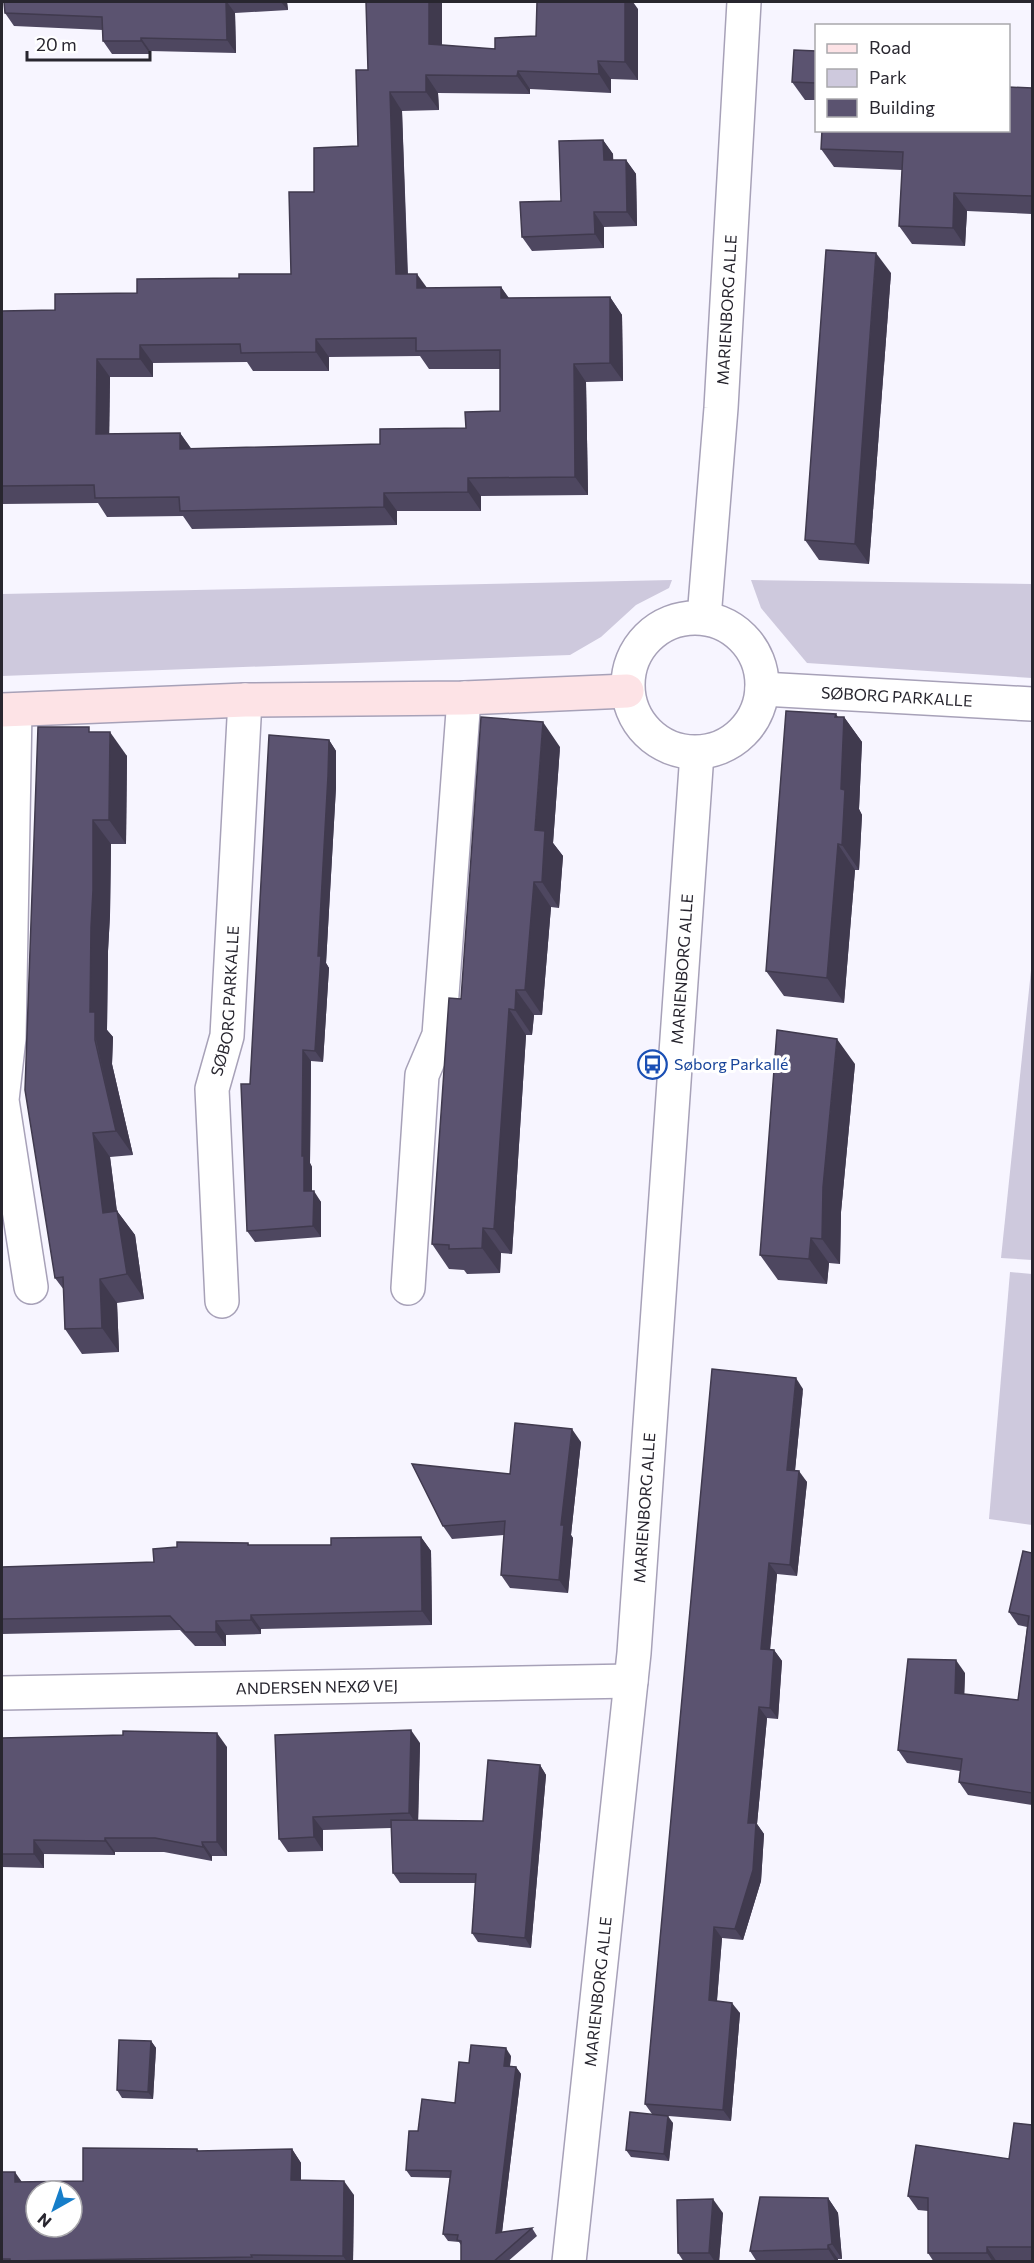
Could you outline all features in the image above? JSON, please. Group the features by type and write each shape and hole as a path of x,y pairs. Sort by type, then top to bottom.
{"street":[{"name":"MARIENBORG ALLE","path":"704,618 721,408 744,2"},
{"path":"704,618 727,626 747,642 759,664 762,689 757,712 742,733 722,747 697,753 672,749 650,736 634,716 627,691 631,662 648,636 674,621 704,618"},
{"name":"SØBORG PARKALLE","path":"762,689 1032,705"},
{"path":"31,1287 2,1100 9,1038 8,710 245,700 464,699 627,691"},
{"path":"408,1288 422,1075 440,1035 464,699"},
{"name":"SØBORG PARKALLE","path":"222,1301 212,1089 227,1036 245,700"},
{"name":"MARIENBORG ALLE","path":"568,2262 631,1681 697,753"},
{"name":"ANDERSEN NEXØ VEJ","path":"2,1693 631,1681"}],"green space":[{"path":"672,580 669,588 636,605 601,637 570,655 2,676 2,594"},
{"path":"751,580 1032,584 1032,678 807,663 761,608"},
{"path":"1032,961 1032,1260 1001,1258"},
{"path":"1010,1272 1032,1274 1032,1525 989,1519"}],"building":[{"path":"4,2 226,2 227,40 141,38 141,41 103,41 102,17 5,13"},
{"path":"366,2 429,2 429,44 495,49 495,38 536,36 537,2 625,2 625,62 598,61 599,74 518,71 517,76 426,75 426,92 390,92 396,274 417,274 417,288 501,287 501,298 610,297 610,363 574,364 575,477 468,478 468,492 384,493 384,507 180,511 179,497 95,498 94,485 2,486 2,311 55,310 55,294 137,293 137,279 239,278 239,274 291,274 289,192 314,192 314,148 358,146 356,70 368,70","holes":["416,338 416,351 500,350 500,411 465,412 466,428 380,429 380,444 180,449 180,433 96,434 97,359 140,359 140,345 240,344 241,353 316,352 316,339"]},
{"path":"794,50 815,51 815,83 792,82"},
{"path":"1010,87 1032,88 1032,196 954,193 953,228 899,226 903,152 821,149 822,132 1010,132"},
{"path":"603,140 604,160 626,160 627,212 594,212 595,234 522,237 520,202 561,201 559,141"},
{"path":"826,250 876,253 855,544 805,540"},
{"path":"786,711 836,714 835,717 844,717 841,789 845,790 842,845 838,844 827,978 766,971"},
{"path":"481,717 543,722 535,830 545,831 542,882 534,882 525,990 516,990 515,1010 509,1009 494,1229 483,1228 482,1248 449,1249 449,1245 432,1244 449,998 461,999"},
{"path":"38,727 89,727 89,732 110,732 109,820 93,820 90,1012 95,1012 95,1040 116,1131 93,1133 103,1213 117,1211 127,1274 100,1279 102,1328 65,1329 63,1277 55,1278 25,1090"},
{"path":"269,735 329,740 315,1051 303,1050 302,1156 304,1156 304,1191 314,1191 313,1226 247,1231 241,1084 250,1084"},
{"path":"777,1030 837,1039 823,1187 822,1239 811,1238 809,1259 760,1255"},
{"path":"712,1369 796,1378 787,1470 799,1471 790,1565 769,1563 761,1649 774,1650 770,1708 759,1707 748,1823 756,1823 753,1870 735,1929 714,1927 709,2000 732,2003 723,2110 645,2104"},
{"path":"515,1423 572,1429 561,1525 564,1525 559,1580 501,1575 505,1521 443,1526 412,1464 510,1474"},
{"path":"421,1537 422,1611 251,1615 251,1620 216,1621 216,1632 185,1632 170,1616 2,1619 2,1567 154,1562 153,1549 177,1547 177,1542 331,1545 331,1538"},
{"path":"1023,1551 1032,1553 1032,1793 959,1782 962,1759 898,1750 908,1659 956,1660 955,1693 1018,1700 1029,1616 1009,1612"},
{"path":"411,1730 409,1813 313,1817 314,1837 279,1839 275,1735"},
{"path":"123,1731 217,1733 217,1842 202,1842 203,1847 155,1838 105,1838 105,1841 34,1840 34,1854 2,1854 2,1738 123,1735"},
{"path":"488,1760 540,1765 525,1938 472,1933 476,1874 393,1873 391,1820 483,1821"},
{"path":"119,2040 151,2041 148,2092 117,2090"},
{"path":"471,2045 506,2048 504,2066 516,2067 496,2233 532,2228 493,2262 461,2262 461,2241 457,2240 458,2235 443,2234 451,2171 406,2170 409,2131 418,2131 422,2099 455,2103 459,2062 469,2063"},
{"path":"630,2112 668,2116 664,2154 626,2150"},
{"path":"1014,2123 1032,2125 1032,2247 987,2247 987,2253 928,2253 928,2198 908,2196 916,2145 1009,2159"},
{"path":"83,2148 197,2149 197,2151 292,2149 291,2180 344,2181 343,2256 251,2255 252,2257 10,2261 10,2259 2,2259 2,2172 15,2172 15,2182 24,2182 24,2239 84,2239"},
{"path":"760,2197 828,2198 832,2244 828,2245 828,2249 750,2251"},
{"path":"713,2199 709,2253 678,2253 677,2200"}],"place":[{"name":"Søborg Parkallé","path":"653,1064"}]}
